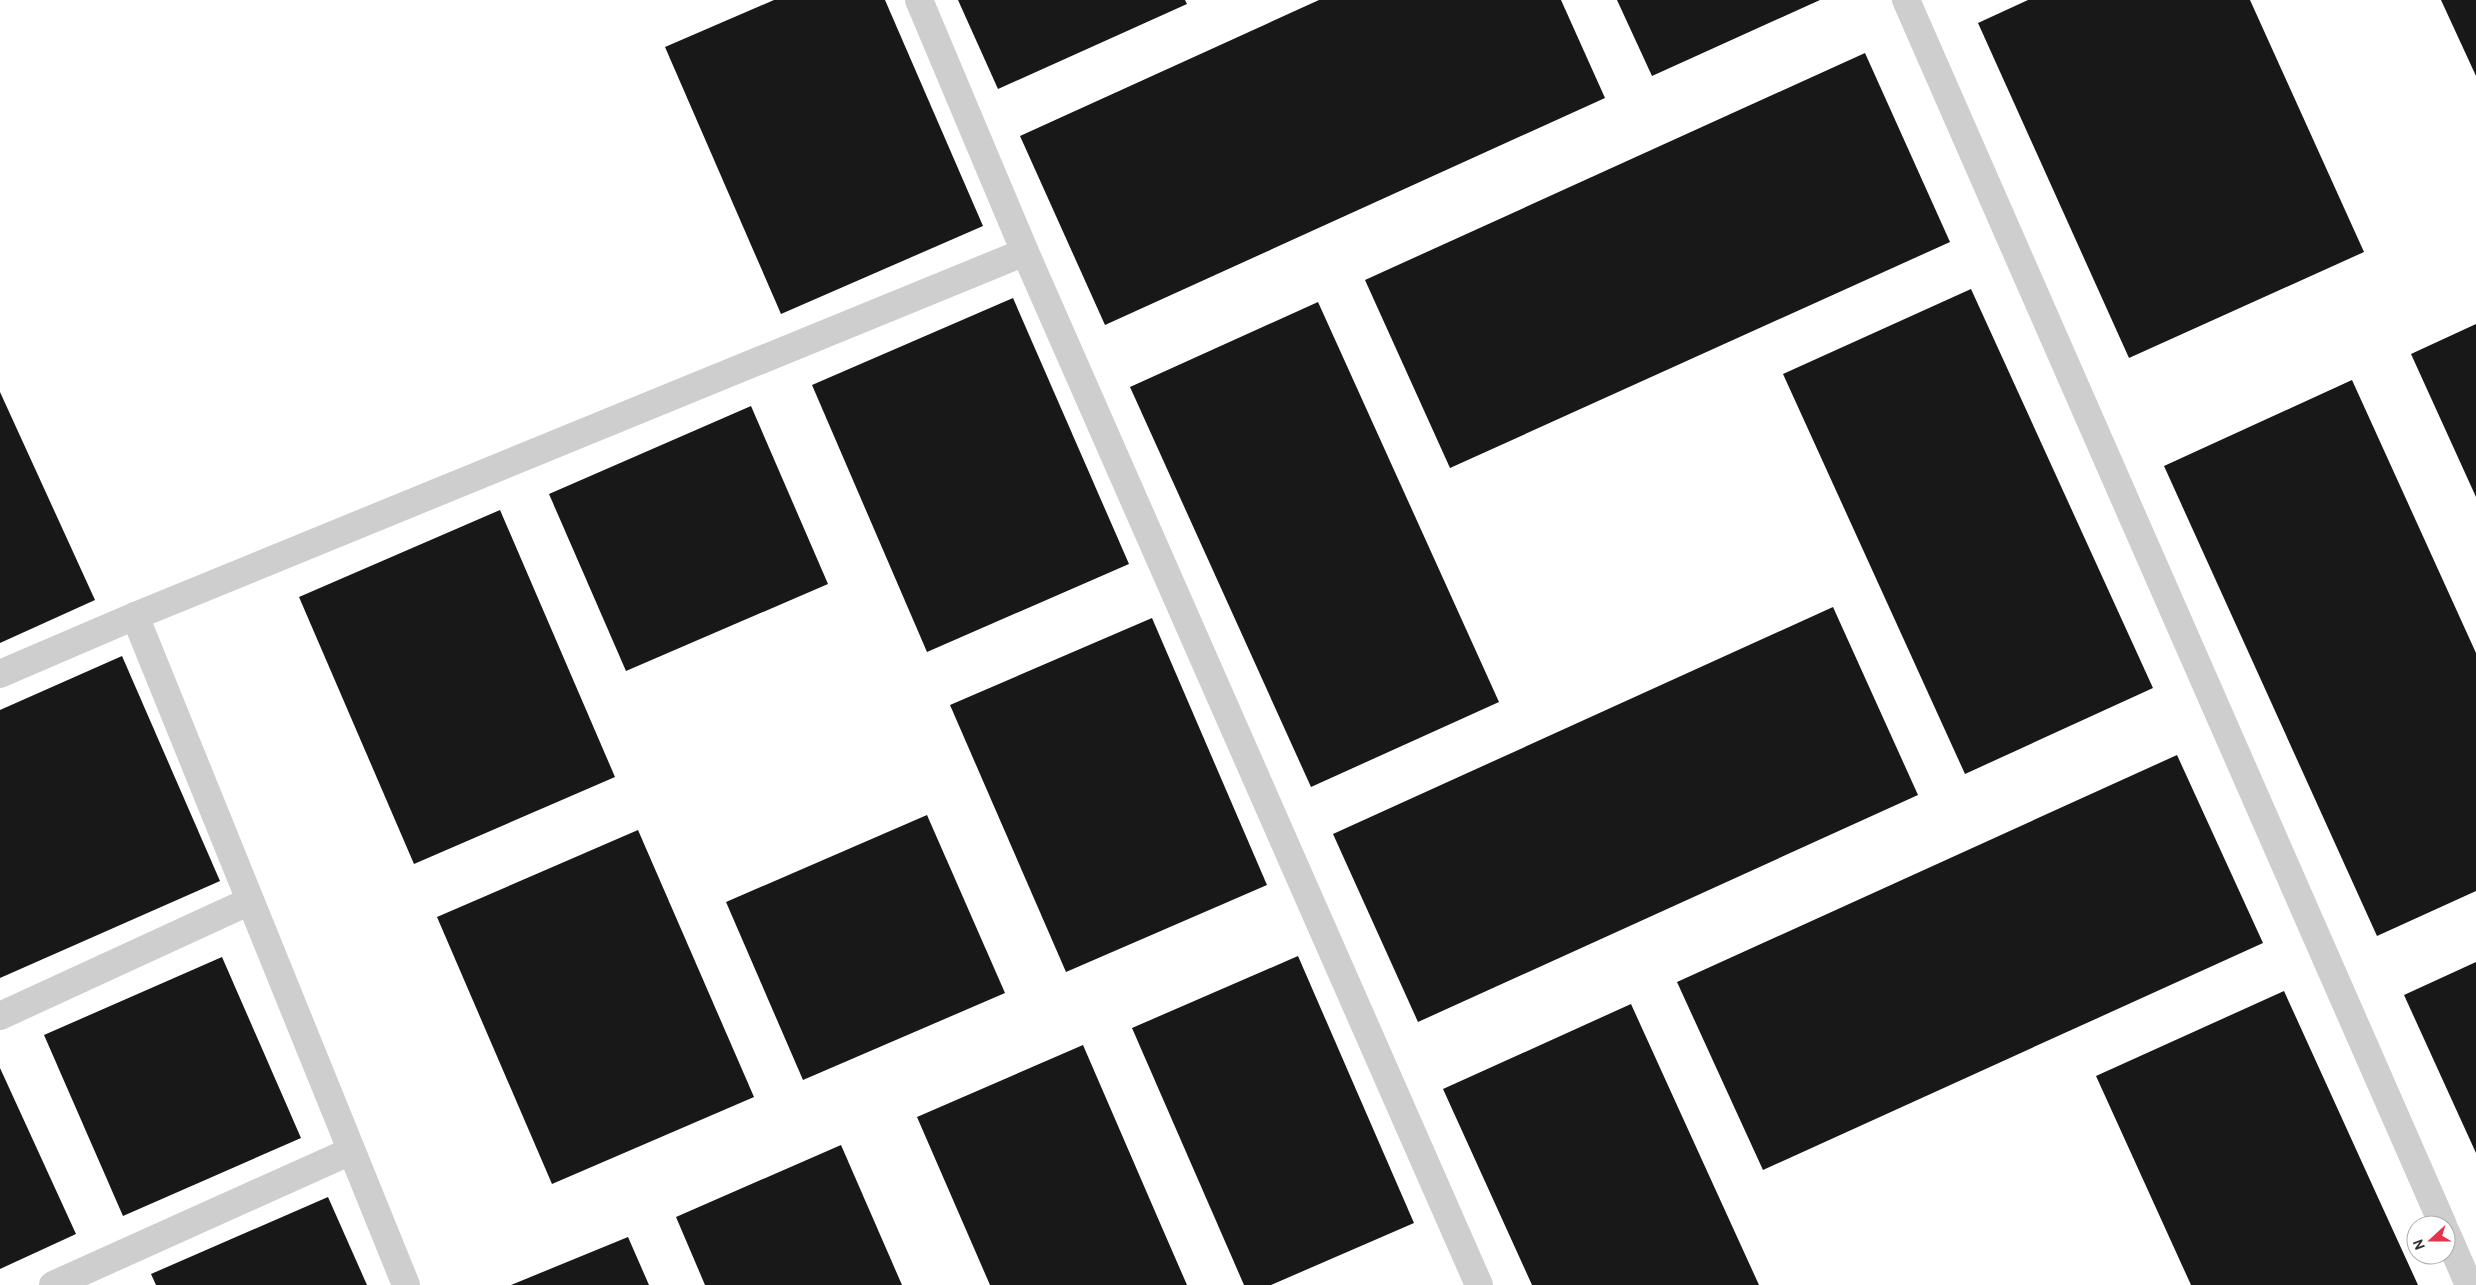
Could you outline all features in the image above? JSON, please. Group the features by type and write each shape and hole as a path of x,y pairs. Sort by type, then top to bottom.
{"street":[{"path":"919,0 1025,252 1479,1285"},
{"path":"1906,0 2439,1215"},
{"path":"0,674 135,616 1025,252"},
{"path":"135,616 406,1285"},
{"path":"0,1016 250,901"},
{"path":"53,1285 351,1151"},
{"path":"2456,1255 2469,1285"}],"building":[{"path":"774,0 885,0 983,226 781,314 665,47"},
{"path":"958,0 1185,0 1187,4 998,89"},
{"path":"1319,0 1561,0 1605,98 1105,325 1020,136"},
{"path":"1617,0 1820,0 1652,76"},
{"path":"2028,0 2250,0 2364,252 2129,358 1978,23"},
{"path":"2441,0 2476,0 2476,76"},
{"path":"1865,53 1950,242 1450,468 1365,280"},
{"path":"1971,289 2153,688 1965,774 1783,374"},
{"path":"1013,298 1129,564 927,652 812,385"},
{"path":"1318,302 1499,702 1311,787 1130,387"},
{"path":"2476,324 2476,497 2411,354"},
{"path":"2352,380 2476,653 2476,891 2377,936 2164,466"},
{"path":"0,392 95,600 0,643"},
{"path":"751,406 828,584 626,671 549,494"},
{"path":"500,510 615,777 414,864 299,597"},
{"path":"1833,607 1918,795 1418,1022 1333,834"},
{"path":"1152,618 1267,885 1066,972 950,705"},
{"path":"122,656 220,881 0,978 0,710"},
{"path":"2177,755 2263,943 1763,1170 1677,982"},
{"path":"927,815 1005,993 803,1080 726,902"},
{"path":"638,830 754,1097 552,1184 437,917"},
{"path":"1298,956 1414,1223 1271,1285 1244,1285 1132,1028"},
{"path":"222,957 301,1138 123,1216 44,1035"},
{"path":"2476,962 2476,1153 2404,995"},
{"path":"2284,991 2406,1259 2406,1265 2409,1265 2418,1285 2191,1285 2096,1076"},
{"path":"1631,1004 1759,1285 1532,1285 1443,1089"},
{"path":"1083,1045 1187,1285 990,1285 917,1117"},
{"path":"0,1068 76,1234 0,1269"},
{"path":"841,1145 902,1285 705,1285 676,1217"},
{"path":"328,1197 367,1285 156,1285 151,1274"},
{"path":"628,1237 649,1285 511,1285"}]}
